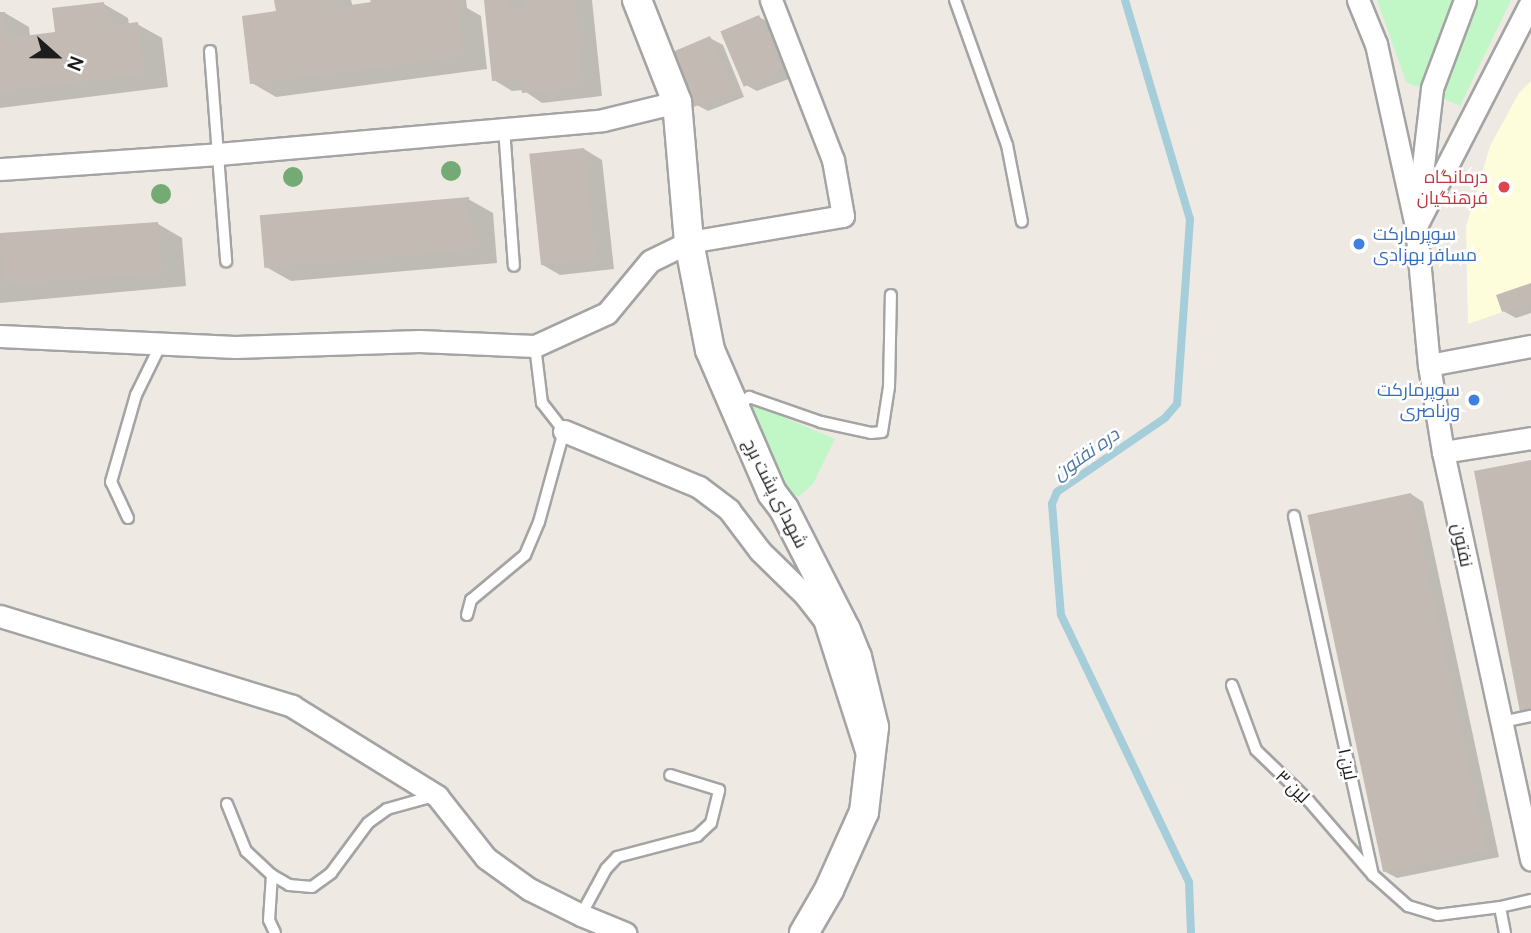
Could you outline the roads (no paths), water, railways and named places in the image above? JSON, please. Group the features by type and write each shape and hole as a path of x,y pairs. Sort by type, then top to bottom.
{"street":[{"name":"شهدای پشت برج","path":"637,0 677,102 689,242 710,350 737,398 772,493 790,521 846,630 857,657 874,727 864,812 829,890 804,933"},
{"path":"0,336 234,347 419,341 535,346 607,313 650,261 689,242 843,216 833,160 771,0"},
{"name":"نفتون","path":"1358,0 1376,44 1416,226 1429,365 1443,452 1531,860"},
{"name":"نفتون","path":"1416,226 1432,88 1465,0"},
{"path":"1416,226 1531,2"},
{"path":"0,169 218,154 603,120 677,102"},
{"path":"1429,365 1531,346"},
{"path":"564,431 699,487 729,510 760,551 805,595 824,619 871,765"},
{"path":"1443,452 1531,438"},
{"path":"0,616 292,706 437,796 486,858 529,888 581,915 625,933"}],"lane":[{"path":"955,0 1006,145 1021,222"},
{"path":"210,51 226,261"},
{"path":"504,128 514,266"},
{"path":"737,398 821,422 871,433 882,432 889,387 891,295"},
{"path":"128,517 111,482 136,394 162,342"},
{"path":"467,615 471,600 525,555 538,522 564,431 542,404 535,346"},
{"name":"لین ۱","path":"1294,516 1373,875"},
{"name":"لین ۳","path":"1232,685 1256,750 1310,801 1373,875"},
{"path":"1502,722 1531,716"},
{"path":"581,915 606,869 617,857 697,836 711,824 719,790 670,775"},
{"path":"227,804 246,851 272,875 289,885 312,887 331,873 368,823 387,809 437,796"},
{"path":"272,875 269,920 275,933"},
{"path":"1373,875 1408,906 1437,915 1531,900"},
{"path":"1500,907 1505,933"}],"waterway":[{"name":"دره نفتون","path":"1125,0 1190,219 1177,404 1165,418 1057,492 1052,504 1061,615 1189,882 1191,933"}],"place":[{"name":"درمانگاه فرهنگیان","path":"1504,187"},
{"name":"سوپرمارکت مسافر بهزادی","path":"1359,244"},
{"name":"سوپرمارکت ورناصری","path":"1474,400"}]}
